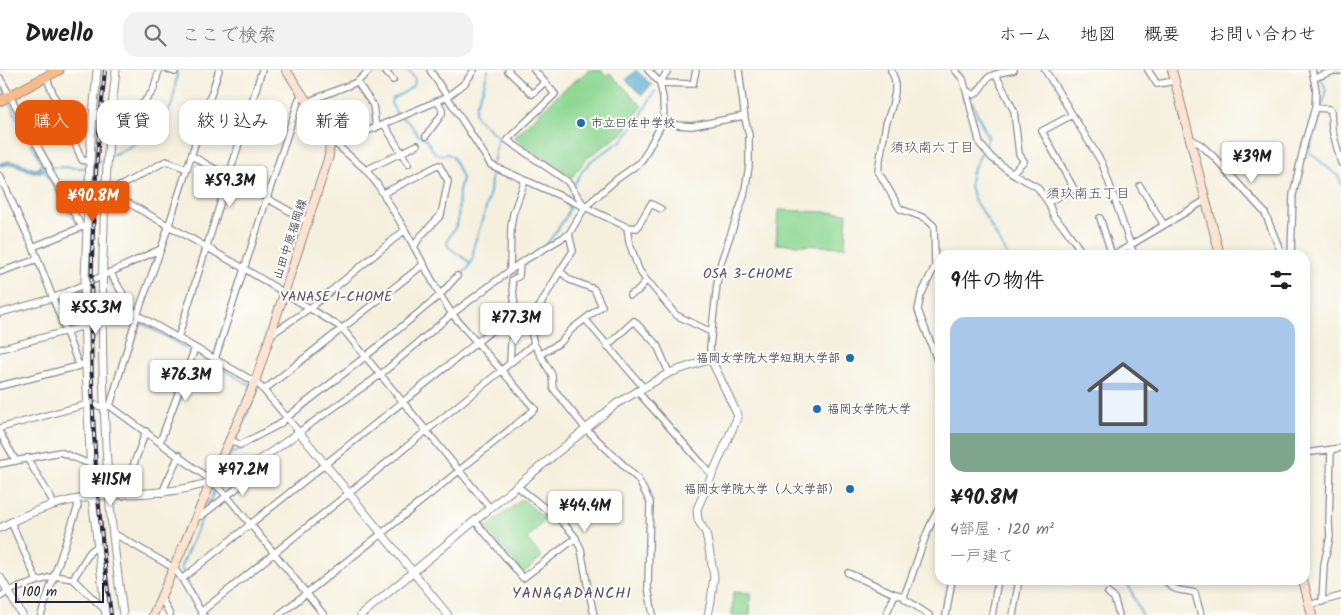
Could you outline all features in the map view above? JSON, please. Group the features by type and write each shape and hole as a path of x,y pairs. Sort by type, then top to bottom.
{"main road":[{"path":"0,101 59,70"},
{"path":"286,70 305,99"},
{"path":"1172,70 1219,250"},
{"name":"山田中原福岡線","path":"153,615 217,482 233,441 333,145"},
{"path":"1304,585 1312,615"}],"street":[{"path":"97,70 90,173 82,227 85,285 85,326 82,365 88,404 92,497 105,612"},
{"path":"112,100 116,70"},
{"path":"146,100 153,91 159,70"},
{"path":"169,70 175,72 175,70"},
{"path":"107,406 192,156 218,70"},
{"path":"178,338 262,70"},
{"path":"384,70 393,80"},
{"path":"369,130 447,97 465,83 474,70"},
{"path":"509,70 532,94 544,82"},
{"path":"534,70 555,94 507,140 567,181 585,207"},
{"path":"0,528 22,516 53,504 92,497 162,492 217,482 245,469 273,452 380,374 452,314 520,263 569,234 585,207 617,179 641,162 664,120 660,83 648,70"},
{"path":"660,83 668,70"},
{"path":"660,83 693,84 696,70"},
{"path":"708,615 714,576 706,532 698,520 697,509 738,416 711,359 710,347 721,262 744,196 749,166 749,135 744,116 739,70"},
{"path":"891,70 895,92 886,124 878,171 900,209 925,218 934,226 935,266 921,295 918,310 935,355"},
{"path":"955,70 962,79 966,90 980,144 992,158 1012,173 1037,187 1048,202 1054,217 1064,227 1080,250"},
{"path":"966,90 974,95 988,78 1014,70"},
{"path":"1045,70 1102,164 1132,250"},
{"path":"1148,70 1157,84 1175,81"},
{"path":"1291,250 1293,195 1306,137 1317,108 1312,70"},
{"path":"215,360 300,100 358,82 367,71"},
{"path":"432,71 493,166 627,228 637,228 651,204 661,209"},
{"path":"1314,78 1334,71 1341,71"},
{"path":"995,75 1014,111 1018,154 1024,161 1012,173"},
{"path":"46,76 82,160 90,162"},
{"path":"0,78 82,227"},
{"path":"358,82 372,105 376,128"},
{"path":"426,136 442,114 442,109 437,101"},
{"path":"1317,108 1331,111 1332,129 1341,163"},
{"path":"1048,202 1074,189 1042,131 1072,115"},
{"path":"664,120 677,125 692,126 744,116"},
{"path":"384,124 408,164"},
{"path":"1190,138 1214,156 1265,213 1280,250"},
{"path":"108,145 102,346 107,406 109,496 123,615"},
{"path":"279,615 535,409 452,314 384,193 366,170 338,145"},
{"path":"366,170 417,146"},
{"path":"192,156 307,221"},
{"path":"107,192 166,161 187,169"},
{"path":"384,193 439,165 448,181 441,215 420,237 414,247"},
{"path":"0,176 38,259 66,331 82,365"},
{"path":"510,271 511,226 513,214 525,180"},
{"path":"1140,186 1164,225"},
{"path":"0,194 8,191"},
{"path":"107,192 169,225 342,328 490,508"},
{"path":"1122,250 1206,200"},
{"path":"1100,218 1111,250"},
{"path":"33,248 82,227"},
{"path":"627,228 632,252 639,270 646,280 676,316 711,332"},
{"path":"269,336 310,308 405,230"},
{"path":"569,234 573,251 535,314 531,331 534,344 552,374 553,388 586,429 638,479 650,502 648,587 652,615"},
{"path":"0,313 53,298 161,249"},
{"path":"0,272 38,259"},
{"path":"510,363 511,342 518,314 513,295 512,280 519,276 520,263"},
{"path":"264,390 424,264"},
{"path":"541,354 561,342 572,329 602,306 594,289 570,280 560,271"},
{"path":"110,272 134,313 264,390 448,615"},
{"path":"233,441 240,445 280,424 442,297 457,276"},
{"path":"630,295 639,290 646,280"},
{"path":"185,577 516,311"},
{"path":"585,319 640,389 712,475"},
{"path":"607,346 634,321 657,345 669,373"},
{"path":"0,348 85,326"},
{"path":"202,613 206,607 534,344"},
{"path":"160,442 195,348"},
{"path":"360,615 616,404 669,373 711,359"},
{"path":"0,386 82,365"},
{"path":"0,428 88,404 107,406 146,431 217,482 226,496 324,615"},
{"path":"122,496 146,431"},
{"path":"0,433 16,461"},
{"path":"1310,452 1341,448"},
{"path":"1322,602 1324,564 1330,537 1331,450"},
{"path":"0,464 60,452 90,464"},
{"path":"162,492 179,455"},
{"path":"27,458 53,504"},
{"path":"199,516 246,481 245,469"},
{"path":"517,486 561,521 576,538 581,549 594,615"},
{"path":"41,615 78,506 76,500"},
{"path":"904,596 930,524 935,516"},
{"path":"475,521 522,578 576,538"},
{"path":"11,522 37,581"},
{"path":"113,533 174,568 185,577 202,613"},
{"path":"73,579 90,552 97,546"},
{"path":"848,573 895,594 904,596 921,613 929,615"},
{"path":"0,597 8,591 54,576 73,579 105,612"},
{"path":"0,577 22,615"},
{"path":"946,615 951,585"},
{"path":"992,615 997,585"},
{"path":"1013,615 1019,585"},
{"path":"1168,585 1176,590 1195,594 1201,615"},
{"path":"886,615 895,594"},
{"path":"1108,594 1114,598 1119,615"},
{"path":"1309,605 1341,596"},
{"path":"161,597 170,615"}],"green space":[{"name":"市立曰佐中学校","path":"589,70 601,70 606,76 610,73 642,106 622,134 588,157 572,177 514,138 561,92"},
{"path":"778,210 847,213 845,247 776,244"},
{"path":"84,287 84,325 67,330 54,298"},
{"path":"522,499 546,519 527,539 542,557 523,573 486,528"},
{"path":"733,592 751,593 750,615 732,615"}],"water":[{"path":"636,70 652,85 642,95 626,80"},
{"path":"18,162 35,169 39,168 40,164 42,172 32,172 13,164 0,166 0,163"}],"waterway":[{"path":"398,116 391,103 392,99 412,87 415,80 413,75 407,70"},
{"path":"488,70 475,113 477,118 498,137 493,163"},
{"path":"1317,70 1325,87 1326,95 1314,128 1309,152 1339,177 1341,184"},
{"path":"110,156 147,136 169,110 173,103 177,72"},
{"path":"0,85 5,94"},
{"path":"573,186 592,160 623,140 638,120 655,91"},
{"path":"8,101 44,170 81,232"},
{"path":"972,102 988,137 971,174 970,186 975,202 1004,250"},
{"path":"402,118 408,121 418,135 426,139 434,152 439,155 448,154 453,157 462,178 459,191 458,222 447,243 451,249 468,261 470,265 445,293"},
{"path":"92,164 106,158"},
{"path":"41,170 55,167 84,168 88,166"},
{"path":"470,265 490,192 492,168"},
{"path":"547,244 566,217 569,208 566,201"},
{"path":"1341,217 1341,248"},
{"path":"109,279 133,318 191,351"},
{"path":"374,353 421,315"},
{"path":"195,353 252,386"},
{"path":"236,440 258,389 256,388"},
{"path":"221,475 230,454 241,450 285,424 321,394"},
{"path":"230,454 234,445"},
{"path":"206,510 216,486"},
{"path":"202,518 181,567 186,580 206,615"},
{"path":"1128,585 1142,615"}],"railway":[{"path":"105,70 98,138 94,207 91,343 97,479 111,615"}],"place":[{"name":"市立曰佐中学校","path":"581,123"},
{"name":"福岡女学院大学短期大学部","path":"850,358"},
{"name":"福岡女学院大学","path":"817,409"},
{"name":"福岡女学院大学（人文学部）","path":"850,489"}],"district":[{"name":"須玖南六丁目","path":"932,147"},
{"name":"須玖南五丁目","path":"1088,193"},
{"name":"OSA 3-CHOME","path":"748,273"},
{"name":"YANASE 1-CHOME","path":"336,296"},
{"name":"YANAGADANCHI","path":"572,593"}]}
